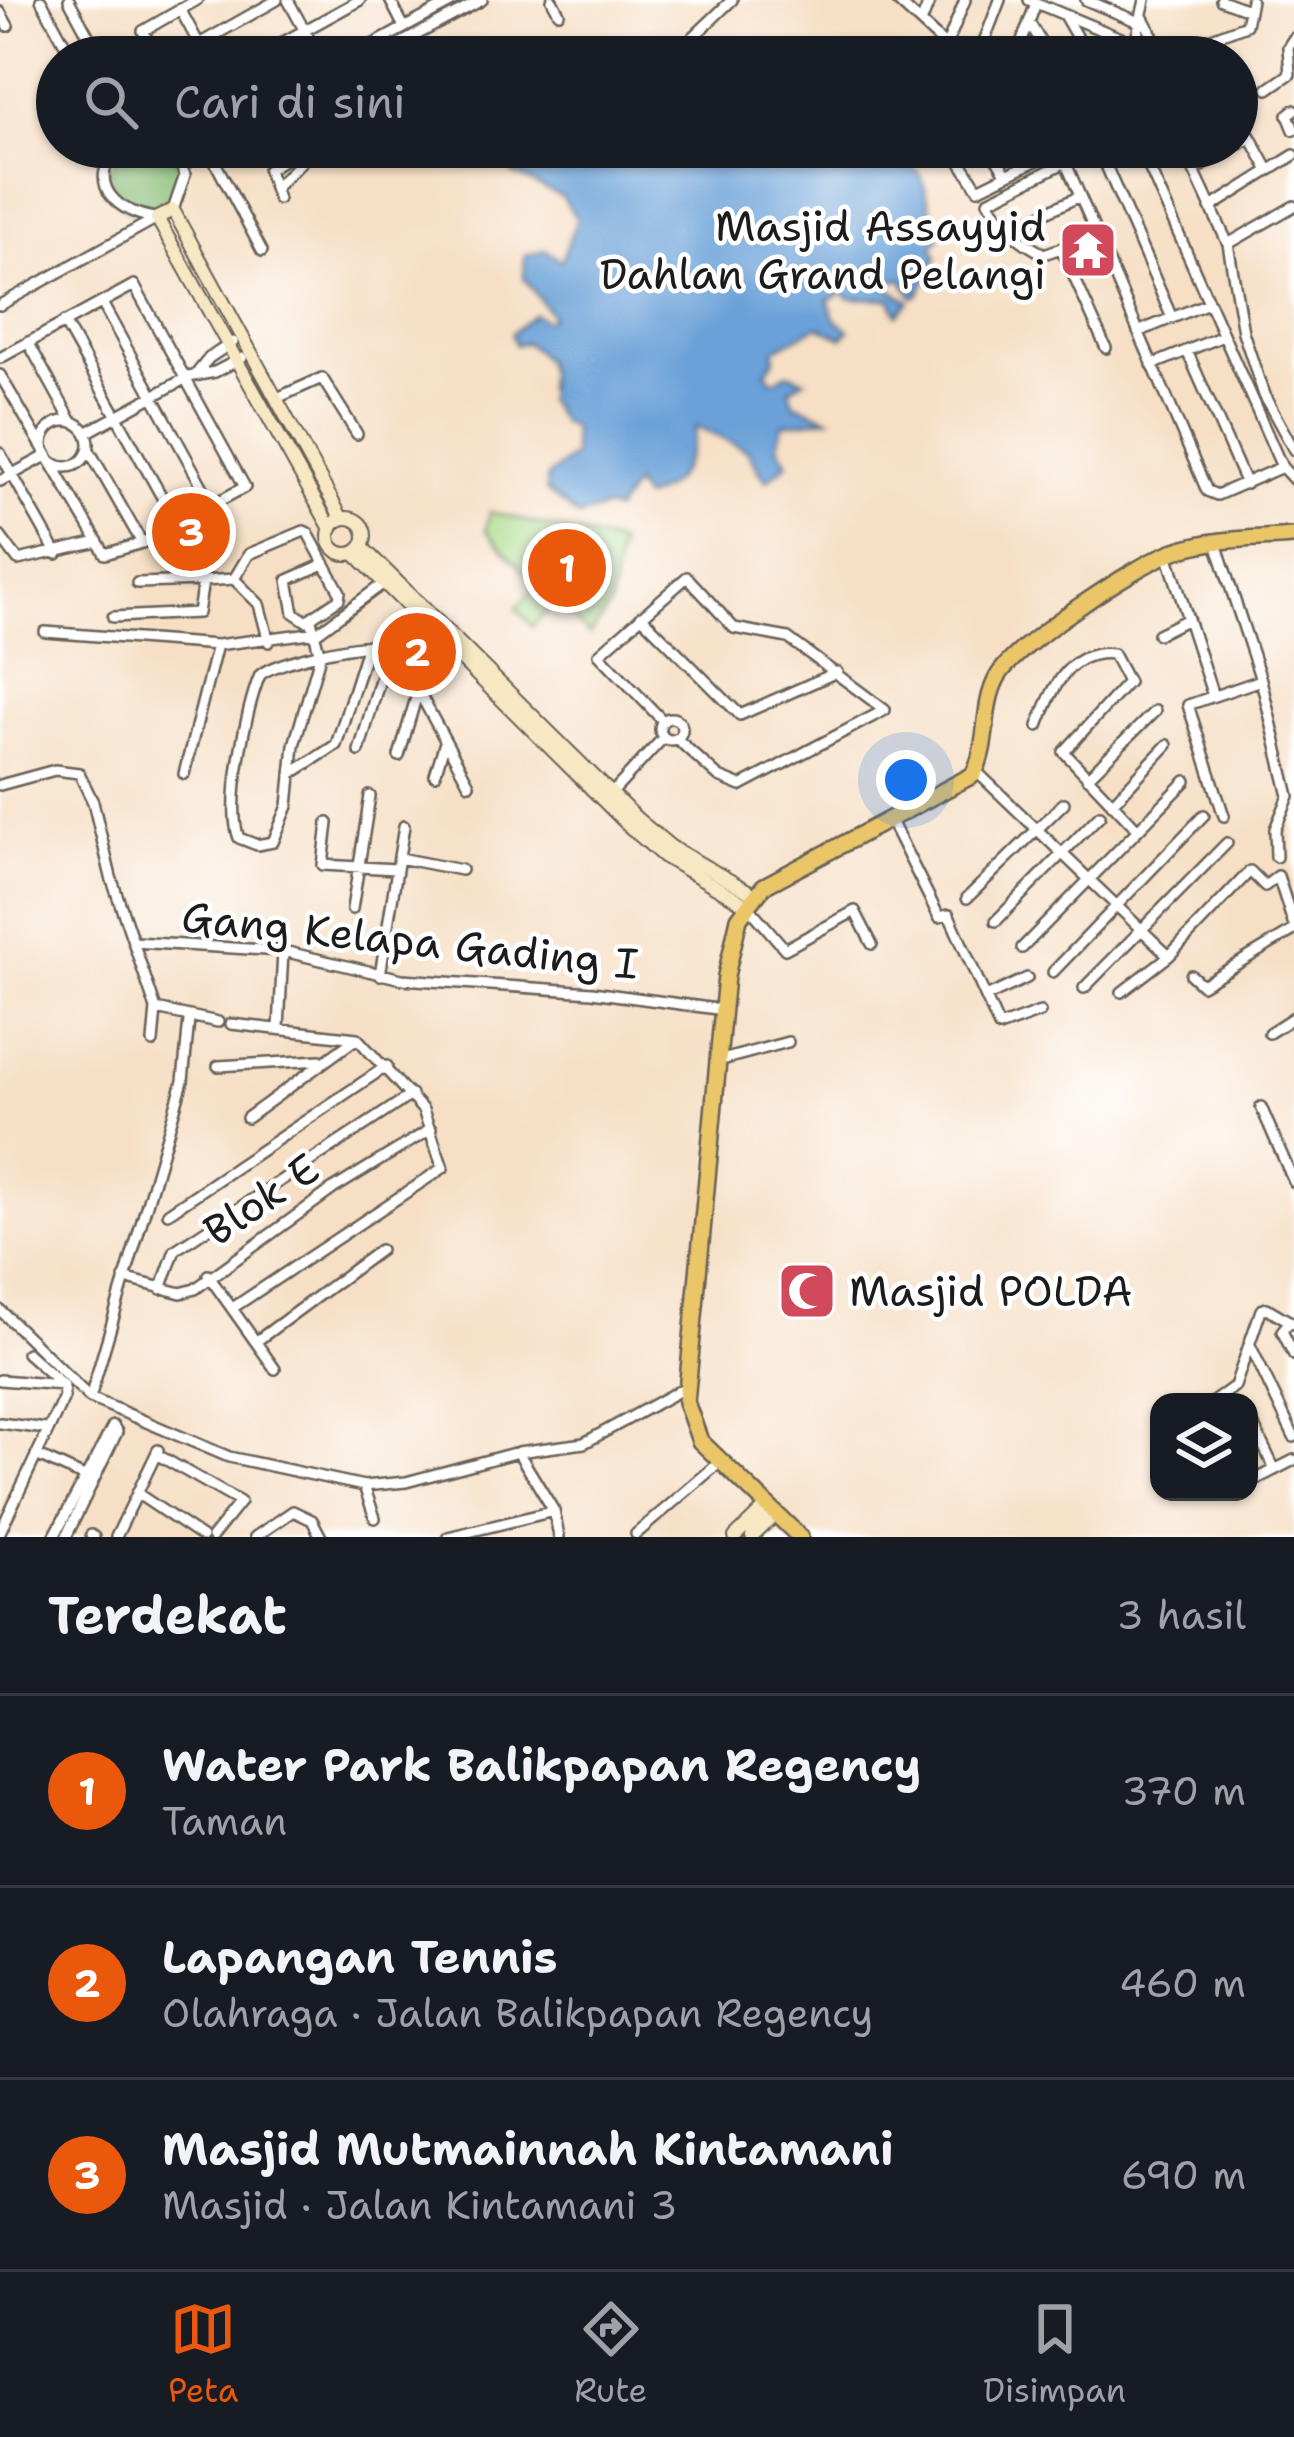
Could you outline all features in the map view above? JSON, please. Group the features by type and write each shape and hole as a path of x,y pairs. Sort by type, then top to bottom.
{"highway":[{"path":"800,1537 693,1430 686,1387 734,934 751,900 775,878 939,796 976,771 990,693 1002,669 1101,593 1167,554 1216,543 1294,536"}],"street":[{"path":"41,0 61,36"},
{"path":"69,0 89,36"},
{"path":"146,36 143,31 196,0"},
{"path":"213,36 277,0"},
{"path":"287,0 308,36"},
{"path":"296,36 338,5 360,0"},
{"path":"390,0 404,27"},
{"path":"388,36 456,0"},
{"path":"411,36 482,0"},
{"path":"552,0 559,13"},
{"path":"694,36 732,0"},
{"path":"896,0 935,36"},
{"path":"921,23 930,0"},
{"path":"950,36 964,0"},
{"path":"986,36 1000,0"},
{"path":"1086,0 1142,20 1152,36"},
{"path":"1137,36 1145,0"},
{"path":"1217,36 1246,25 1250,5 1221,0"},
{"path":"1024,36 1032,1 1115,36"},
{"path":"180,9 195,36"},
{"path":"1,15 8,26"},
{"path":"1063,15 1076,36"},
{"path":"1029,22 1037,36"},
{"path":"1268,88 1290,74 1288,47 1294,38"},
{"path":"1294,110 1288,119 1294,130"},
{"path":"1258,151 1269,171"},
{"path":"1210,208 1294,155"},
{"path":"106,168 108,194 129,214 158,218"},
{"path":"0,304 173,210 185,185 184,168"},
{"path":"219,168 262,251"},
{"path":"271,168 278,199"},
{"path":"276,187 295,168"},
{"path":"964,168 978,189 1021,168"},
{"path":"1002,168 1007,175"},
{"path":"1050,168 991,195 988,201 1006,231 1044,254 1093,232"},
{"path":"1068,168 1207,491 1217,495 1282,467"},
{"path":"1106,168 1172,317"},
{"path":"1149,168 1282,467 1294,480"},
{"path":"1193,168 1228,244 1243,332 1264,395 1294,449"},
{"path":"1194,171 1199,168"},
{"path":"1006,231 1078,197"},
{"path":"1228,244 1294,206"},
{"path":"173,210 342,519 362,526 358,550"},
{"path":"158,218 331,529 336,550 358,550 631,821 751,900 785,950 855,911 872,944"},
{"path":"1061,248 1106,349"},
{"path":"0,358 127,287 138,289 192,375 245,487 142,543 106,554 94,543 0,375"},
{"path":"102,303 213,506"},
{"path":"1138,332 1208,303"},
{"path":"64,322 177,524"},
{"path":"1152,365 1223,335"},
{"path":"86,433 192,375 243,336"},
{"path":"28,343 72,422 86,433 88,450 142,543"},
{"path":"1187,351 1246,484"},
{"path":"192,375 215,372 252,353"},
{"path":"277,398 322,378 357,434"},
{"path":"46,457 44,439 50,428 72,422"},
{"path":"46,457 66,468 83,461 88,450"},
{"path":"0,453 57,554"},
{"path":"0,481 46,457"},
{"path":"331,529 342,519"},
{"path":"234,579 249,554 304,530 340,596 311,620"},
{"path":"0,536 14,559 94,543"},
{"path":"1216,543 1261,680 1289,796 1275,829 1276,857"},
{"path":"1167,554 1213,693"},
{"path":"324,564 288,580 294,613 311,620 318,632 320,656 273,842 245,842 236,828 233,805 245,717 260,675 279,663 320,656 368,645 388,650 402,661 469,784"},
{"path":"663,738 677,739 719,777 741,786 883,713 884,707 788,638 734,628 687,577 601,650 599,659 663,721 680,722 677,739"},
{"path":"137,583 234,579 260,604 268,642"},
{"path":"113,617 198,613 203,581"},
{"path":"45,632 217,645 268,642 318,632 387,581"},
{"path":"640,616 740,715 838,672"},
{"path":"1158,634 1186,620"},
{"path":"184,774 217,645"},
{"path":"294,772 336,745 368,645"},
{"path":"359,751 388,650"},
{"path":"1038,726 1059,677 1093,655 1113,654 1128,682 1064,752 1138,830"},
{"path":"1223,816 1188,711 1190,702 1261,680"},
{"path":"399,756 418,691"},
{"path":"1087,778 1155,712"},
{"path":"611,794 663,738 663,721"},
{"path":"435,775 445,742"},
{"path":"1112,804 1167,746"},
{"name":"Gang Kelapa Gading I","path":"0,785 55,770 79,773 93,802 134,943 283,951 380,975 592,992 724,1010"},
{"path":"976,771 1169,956"},
{"path":"1022,948 1186,781"},
{"path":"595,786 611,794 631,821"},
{"path":"352,909 370,796"},
{"path":"968,898 1064,803"},
{"path":"996,921 1100,815"},
{"path":"1053,973 1204,815"},
{"path":"890,818 939,917 949,915 999,1027 1040,1012"},
{"path":"328,823 323,865 398,864 461,870"},
{"path":"380,975 404,826"},
{"path":"1084,988 1227,843"},
{"path":"1122,992 1169,956 1250,871 1265,886 1278,875 1294,928 1202,985 1191,975"},
{"path":"134,943 158,1011 154,1042"},
{"path":"278,1028 283,951"},
{"path":"986,997 1027,978"},
{"path":"158,1011 218,1022"},
{"path":"1269,1033 1294,1018"},
{"path":"90,1399 183,1081 189,1019"},
{"path":"231,1024 357,1039 411,1095 431,1129 443,1168 234,1307"},
{"path":"247,1118 357,1039"},
{"path":"718,1061 788,1042"},
{"path":"218,1066 323,1060"},
{"path":"168,1213 387,1066"},
{"path":"124,1277 161,1289 175,1250 411,1095"},
{"path":"1261,1107 1294,1182"},
{"name":"Blok E","path":"161,1289 190,1291 431,1129"},
{"path":"258,1340 380,1250"},
{"path":"208,1275 275,1370"},
{"path":"1225,1393 1235,1386 1263,1308 1292,1322 1282,1329 1294,1355"},
{"path":"0,1310 90,1399 229,1457 364,1486 406,1482 518,1452 584,1443 686,1387"},
{"path":"1250,1345 1294,1437"},
{"path":"0,1527 5,1498 36,1456 64,1397 63,1385 27,1353"},
{"path":"0,1380 63,1385"},
{"path":"1235,1386 1238,1393"},
{"path":"0,1423 46,1429"},
{"path":"54,1537 90,1479 118,1432 113,1426 90,1479 66,1537"},
{"path":"1258,1435 1274,1470"},
{"path":"120,1535 157,1452 240,1502 212,1537"},
{"path":"518,1452 554,1510 559,1537"},
{"path":"36,1456 90,1479"},
{"path":"1258,1478 1294,1460"},
{"path":"636,1534 720,1462"},
{"path":"364,1486 374,1518"},
{"path":"138,1494 202,1537"},
{"path":"457,1536 554,1510"},
{"path":"254,1537 292,1511 312,1520 317,1535"},
{"path":"758,1535 770,1511"},
{"path":"735,1537 770,1511"}],"green space":[{"path":"111,168 179,168 178,192 159,211 131,211 112,192"},
{"path":"490,512 619,544 610,606 590,635 556,604 532,626 516,608 537,586 486,530"}],"water":[{"path":"513,168 914,168 921,175 939,238 933,246 937,258 918,295 913,297 902,279 883,284 910,301 897,314 891,299 848,298 838,289 838,296 828,300 836,320 849,330 842,338 818,326 774,350 775,359 766,371 773,381 788,373 805,380 789,389 794,403 829,418 783,424 778,445 788,463 766,481 747,450 696,427 686,462 666,487 643,499 634,485 615,511 605,508 578,517 546,491 547,477 573,456 572,427 562,423 546,400 544,361 525,343 515,345 511,334 534,314 546,321 552,316 524,278 525,256 546,250 561,261 577,219 562,197 512,173"}],"place":[{"name":"Masjid Assayyid Dahlan Grand Pelangi","path":"1088,250"},
{"name":"Masjid Mutmainnah Kintamani","path":"191,532"},
{"name":"Water Park Balikpapan Regency","path":"567,568"},
{"name":"Lapangan Tennis","path":"417,652"},
{"name":"Masjid POLDA","path":"807,1291"}]}
